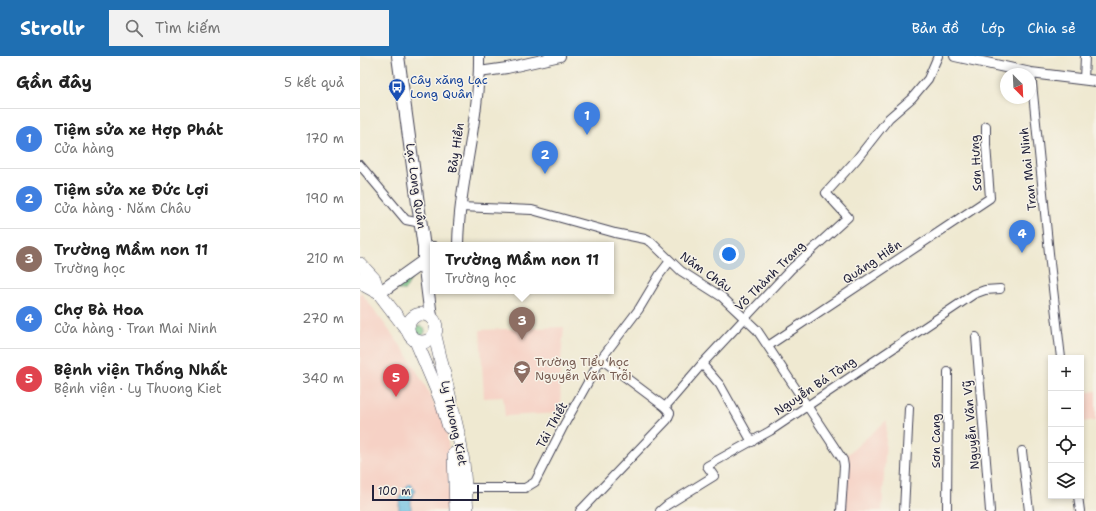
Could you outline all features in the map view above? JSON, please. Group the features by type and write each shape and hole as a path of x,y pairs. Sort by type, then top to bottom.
{"main road":[{"name":"Lạc Long Quân","path":"398,56 421,223 428,248 424,261 432,317"},
{"path":"379,293 424,261"},
{"path":"360,264 374,280 379,293"},
{"path":"360,279 366,286 379,293"},
{"name":"Ly Thuong Kiet","path":"379,293 412,336 441,400 452,438 455,470 456,511"},
{"path":"426,314 432,317 437,326 435,336 424,342 412,336 409,321 415,316 426,314"},
{"name":"Ly Thuong Kiet","path":"435,336 460,437 467,511"}],"street":[{"name":"Bảy Hiền","path":"458,242 460,207 472,132 479,72 479,56"},
{"path":"479,72 507,68 560,56"},
{"name":"Võ Thành Trang","path":"665,406 702,364 791,270 848,217 826,193 856,160 889,118 912,98 928,79 938,56"},
{"path":"954,56 1008,68"},
{"path":"1084,80 1085,56"},
{"path":"1036,74 1096,81"},
{"name":"Tran Mai Ninh","path":"1034,104 1061,355"},
{"name":"Sơn Hưng","path":"986,126 990,198"},
{"path":"360,166 406,220 421,223"},
{"name":"Quảng Hiền","path":"768,346 990,198"},
{"name":"Năm Châu","path":"460,207 532,210 615,233 645,239 655,245 670,262 722,296 760,334 843,460 844,466 841,511"},
{"name":"Tái Thiết","path":"466,488 525,488 532,484 602,359 639,309 660,274 670,262"},
{"name":"Nguyễn Bá Tòng","path":"660,511 667,504 714,476 708,466 752,442 808,406 974,294 985,290 1000,289"},
{"name":"Nguyễn Văn Vỹ","path":"976,337 990,511"},
{"path":"580,511 667,420 670,413 665,406 602,359"},
{"path":"702,364 720,385 752,442"},
{"name":"Sơn Cang","path":"947,511 948,372"},
{"path":"904,511 909,408"},
{"path":"1022,451 1029,511"},
{"path":"1078,499 1080,511"}],"shaded area":[{"path":"360,291 406,353 427,389 446,428 449,450 449,511 360,511"},
{"name":"Trường Tiểu học Nguyễn Văn Trỗi","path":"564,327 560,371 561,413 505,416 503,397 484,398 480,330"},
{"path":"1096,391 1096,420 1084,422 1084,393"},
{"path":"887,420 882,511 844,511 847,455"}],"green space":[{"path":"412,277 405,290 396,290"},
{"path":"418,326 422,326 425,331 422,336 418,336 415,333 415,329"}],"water":[{"path":"410,483 415,490 411,499 411,511 399,511 401,496"}],"place":[{"name":"Cây xăng Lạc Long Quân","path":"397,102"},
{"name":"Tiệm sửa xe Hợp Phát","path":"587,135"},
{"name":"Tiệm sửa xe Đức Lợi","path":"545,174"},
{"name":"Chợ Bà Hoa","path":"1022,253"},
{"name":"Trường Mầm non 11","path":"522,340"},
{"name":"Trường Tiểu học Nguyễn Văn Trỗi","path":"522,384"},
{"name":"Bệnh viện Thống Nhất","path":"396,397"}]}
